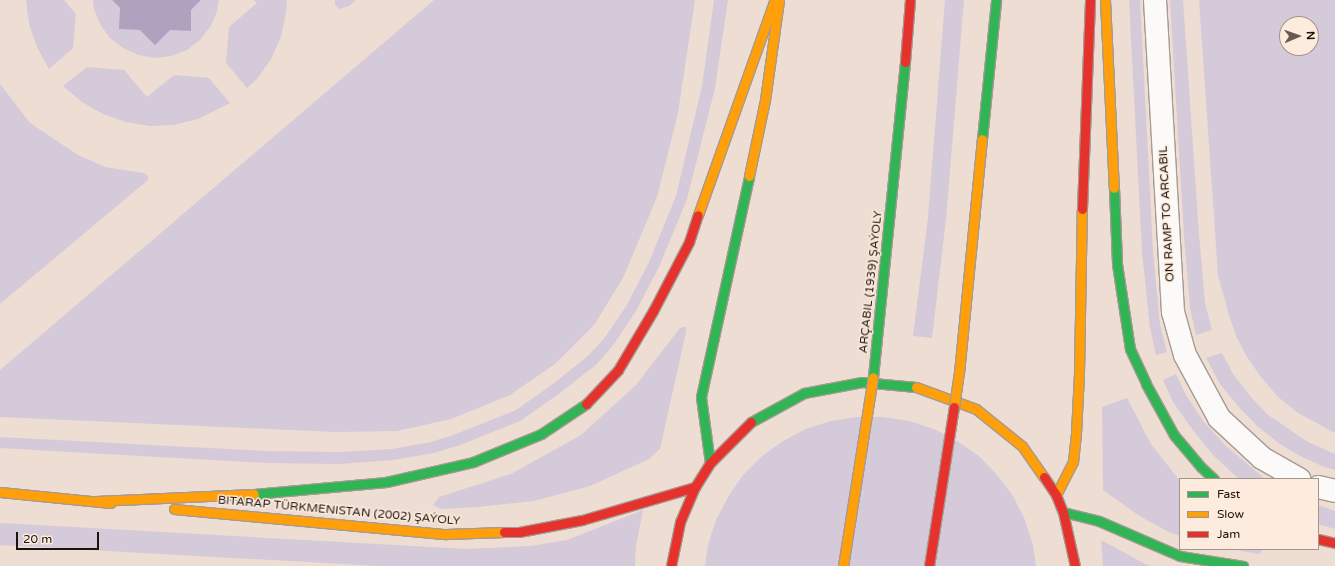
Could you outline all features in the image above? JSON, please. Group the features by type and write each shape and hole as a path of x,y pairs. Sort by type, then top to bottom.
{"main road":[{"path":"96,501 253,494 386,482 473,462 541,434 584,406 618,370 653,311 689,242 775,0"},
{"path":"710,463 701,397 765,100 780,0"},
{"name":"ARÇABIL (1939) ŞAÝOLY","path":"843,566 875,362 909,24 910,0"},
{"path":"929,566 959,373 996,0"},
{"path":"1056,495 1073,462 1076,433 1079,374 1080,250 1090,0"},
{"path":"1104,0 1117,264 1130,349 1146,384 1174,435 1201,467 1213,478"},
{"path":"671,566 680,522 695,487 710,463 752,421 804,393 862,382 921,387 976,409 1022,446 1056,495 1063,512 1076,566"},
{"name":"BITARAP TÜRKMENISTAN (2002) ŞAÝOLY","path":"0,492 446,534 519,532 582,520 695,487"},
{"path":"1063,512 1099,521 1180,556 1243,566"},
{"path":"1319,539 1335,543"}],"street":[{"name":"ON RAMP TO ARCABIL","path":"1155,0 1168,250 1173,312 1185,355 1219,418 1262,458 1297,478"},
{"path":"1319,487 1335,491"}],"shaded area":[{"path":"26,0 64,0 76,14 73,48 49,69 37,47 29,24"},
{"path":"93,0 112,0 120,8 191,10 201,0 219,0 217,12 210,27 200,40 187,50 171,56 155,58 138,55 123,48 110,38 100,24 94,9"},
{"path":"112,0 201,0 191,10 191,31 170,30 155,45 140,30 119,29 120,8"},
{"path":"254,0 287,0 281,37 271,59 257,79 247,88 226,63 229,27 257,3"},
{"path":"335,0 356,0 349,6 339,9 335,5"},
{"path":"434,0 695,0 678,113 657,197 623,278 594,325 555,364 510,395 451,419 397,431 335,432 0,417 0,370"},
{"path":"714,0 728,0 715,88 687,199 659,267 636,311 614,344 597,364 560,393 520,421 460,445 434,453 393,460 339,464 266,463 0,448 0,437 266,451 339,452 392,449 431,442 456,434 516,410 553,384 589,355 606,336 627,305 649,262 676,196 702,86"},
{"path":"945,0 964,0 946,219 932,338 913,336 928,217"},
{"path":"1129,0 1140,0 1153,251 1160,325 1167,352 1156,355 1150,328 1142,252"},
{"path":"1170,0 1183,0 1205,303 1212,330 1196,335 1190,308 1184,236"},
{"path":"1199,0 1335,0 1335,433 1298,413 1278,397 1247,357 1236,336 1218,275"},
{"path":"87,67 124,70 147,97 174,75 209,78 230,103 198,119 174,125 150,126 126,122 103,114 82,102 63,86"},
{"path":"0,84 30,123 78,155 105,167 144,173 148,176 148,180 0,304"},
{"path":"686,327 686,332 660,449 649,459 590,486 534,501 441,509 433,505 439,497 511,474 581,435 636,385 680,328"},
{"path":"1222,353 1233,374 1250,396 1268,415 1308,442 1335,454 1335,470 1300,456 1280,444 1257,426 1220,384 1206,358"},
{"path":"1176,374 1186,395 1204,422 1225,445 1264,478 1238,478 1214,456 1173,402 1163,380"},
{"path":"1127,398 1151,444 1179,480 1179,536 1141,517 1103,490 1102,407"},
{"path":"857,417 883,417 909,421 934,429 957,441 979,456 997,475 1013,496 1025,520 1033,545 1036,566 705,566 708,545 716,520 728,497 743,475 762,456 783,441 806,429 831,421"},
{"path":"1319,505 1335,511 1335,529 1319,524"},
{"path":"643,510 636,546 635,566 378,566 0,545 0,523 467,549 531,546 567,540"},
{"path":"1101,540 1147,565 1151,566 1103,566"},
{"path":"1237,550 1262,550 1259,554"}],"traffic: fast":[{"path":"982,139 996,0"},
{"path":"873,377 905,62"},
{"path":"710,463 701,397 749,176"},
{"path":"1114,188 1117,264 1130,349 1146,384 1174,435 1201,467 1213,478"},
{"path":"751,422 804,393 862,382 916,387"},
{"path":"254,494 386,482 473,462 541,434 586,404"},
{"path":"1063,512 1099,521 1180,556 1243,566"}],"traffic: slow":[{"path":"749,176 765,100 779,0"},
{"path":"1105,0 1114,188"},
{"path":"698,215 774,2"},
{"path":"954,407 959,373 982,139"},
{"path":"1056,495 1073,462 1076,433 1079,373 1082,209"},
{"path":"843,566 873,377"},
{"path":"916,387 976,409 1022,446 1044,477"},
{"path":"0,492 110,503"},
{"path":"96,501 254,494"},
{"path":"174,509 446,534 504,532"}],"traffic: jam":[{"path":"905,62 910,0"},
{"path":"1082,209 1090,0"},
{"path":"586,404 618,370 653,311 689,242 698,215"},
{"path":"929,566 954,407"},
{"path":"671,566 680,522 695,487 710,463 751,422"},
{"path":"1044,477 1056,495 1063,512 1075,566"},
{"path":"504,532 519,532 582,520 695,487"},
{"path":"1319,539 1335,543"}]}
